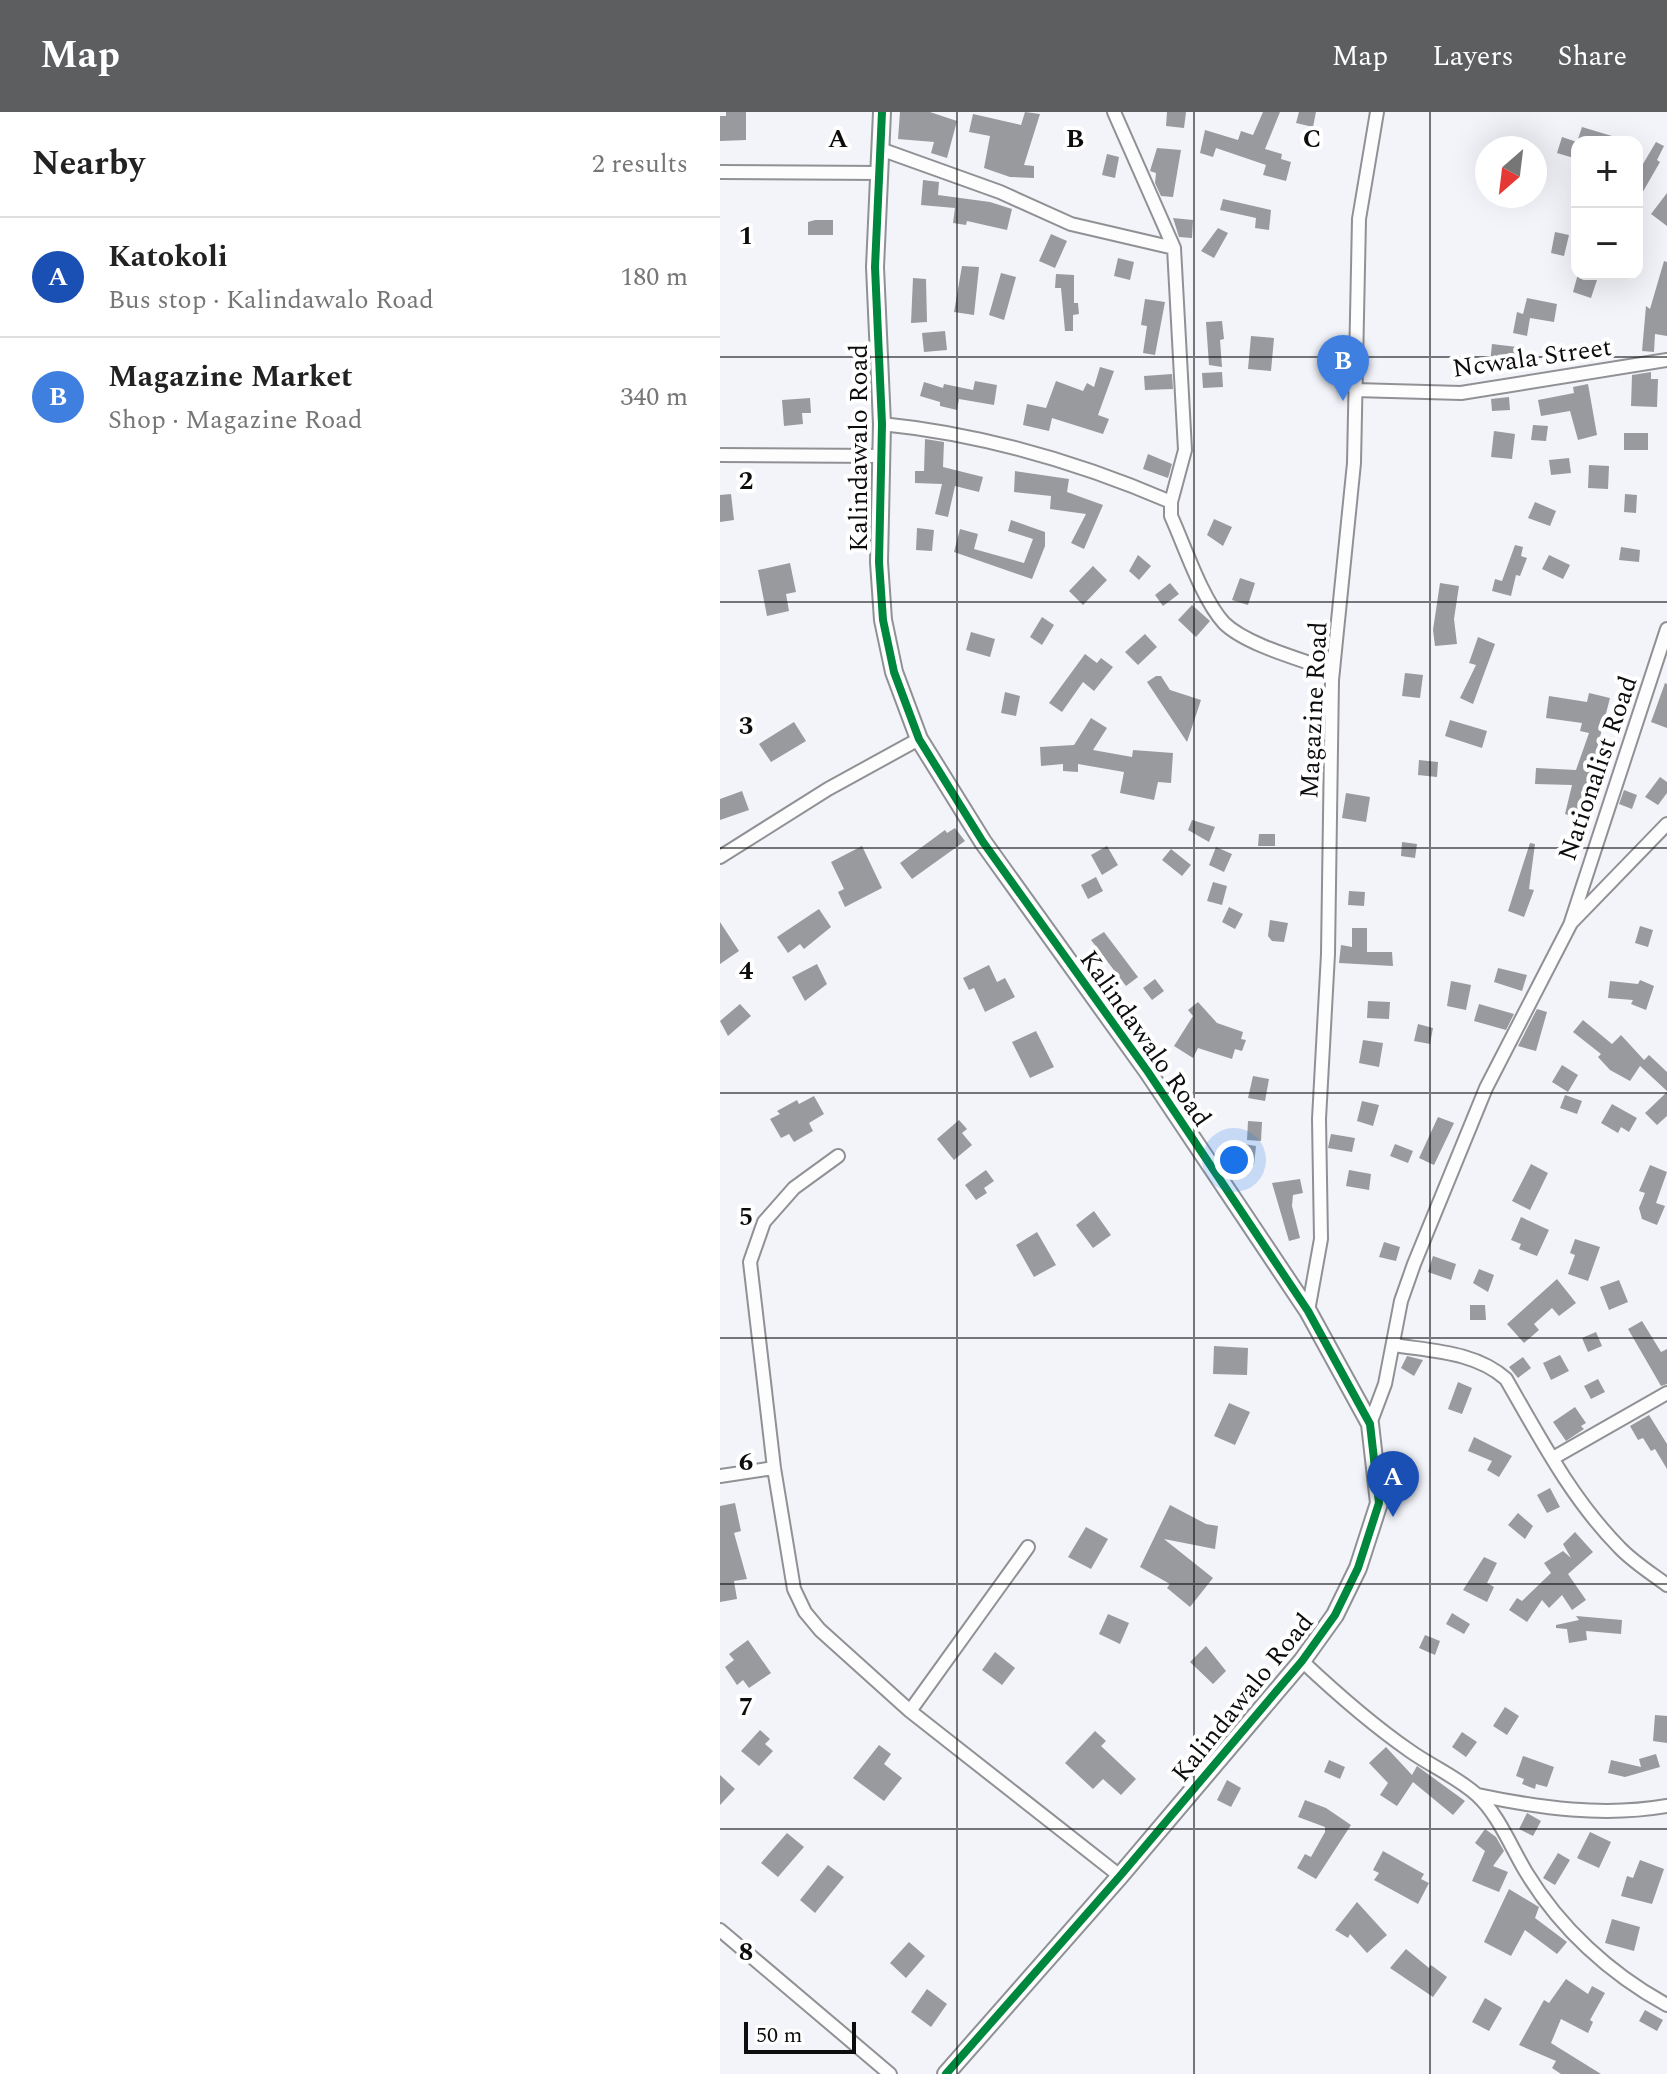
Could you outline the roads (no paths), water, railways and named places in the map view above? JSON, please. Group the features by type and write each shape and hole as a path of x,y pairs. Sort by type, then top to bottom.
{"street":[{"name":"Kalindawalo Road","path":"882,112 883,150 875,267 882,424 879,562 883,620 894,672 919,739 983,842 1148,1072 1308,1311 1370,1424 1379,1503 1371,1535 1335,1615 1302,1661 1120,1876 946,2074"},
{"path":"1114,112 1174,248 1185,450 1171,502 1171,516 1214,609 1226,624 1244,636 1333,671"},
{"name":"Magazine Road","path":"1308,1311 1321,1239 1319,1119 1328,954 1333,671 1354,463 1359,219 1377,112"},
{"path":"883,150 1000,192 1071,224 1174,248"},
{"path":"720,172 880,173"},
{"name":"Ncwala Street","path":"1355,390 1461,393 1667,360"},
{"path":"882,424 950,431 1094,469 1171,502"},
{"path":"720,455 880,456"},
{"name":"Nationalist Road","path":"1571,923 1667,629"},
{"path":"720,857 828,789 919,739"},
{"path":"1370,1424 1394,1345 1401,1301 1486,1088 1571,923 1667,824"},
{"path":"838,1156 794,1188 764,1222 750,1262 787,1566 805,1612 910,1711 1120,1876"},
{"path":"1394,1345 1469,1358 1491,1366 1506,1379 1586,1511 1621,1550 1667,1585"},
{"path":"1553,1458 1667,1393"},
{"path":"720,1476 774,1468"},
{"path":"910,1711 1028,1547"},
{"path":"1302,1661 1354,1709 1410,1752 1478,1795 1533,1806 1589,1810 1644,1810 1667,1806"},
{"path":"1478,1795 1528,1875 1562,1921 1598,1959 1638,1990 1667,2005"},
{"path":"720,1930 890,2074"}],"place":[{"name":"Magazine Market","path":"1343,401"},
{"name":"Katokoli","path":"1393,1517"}]}
